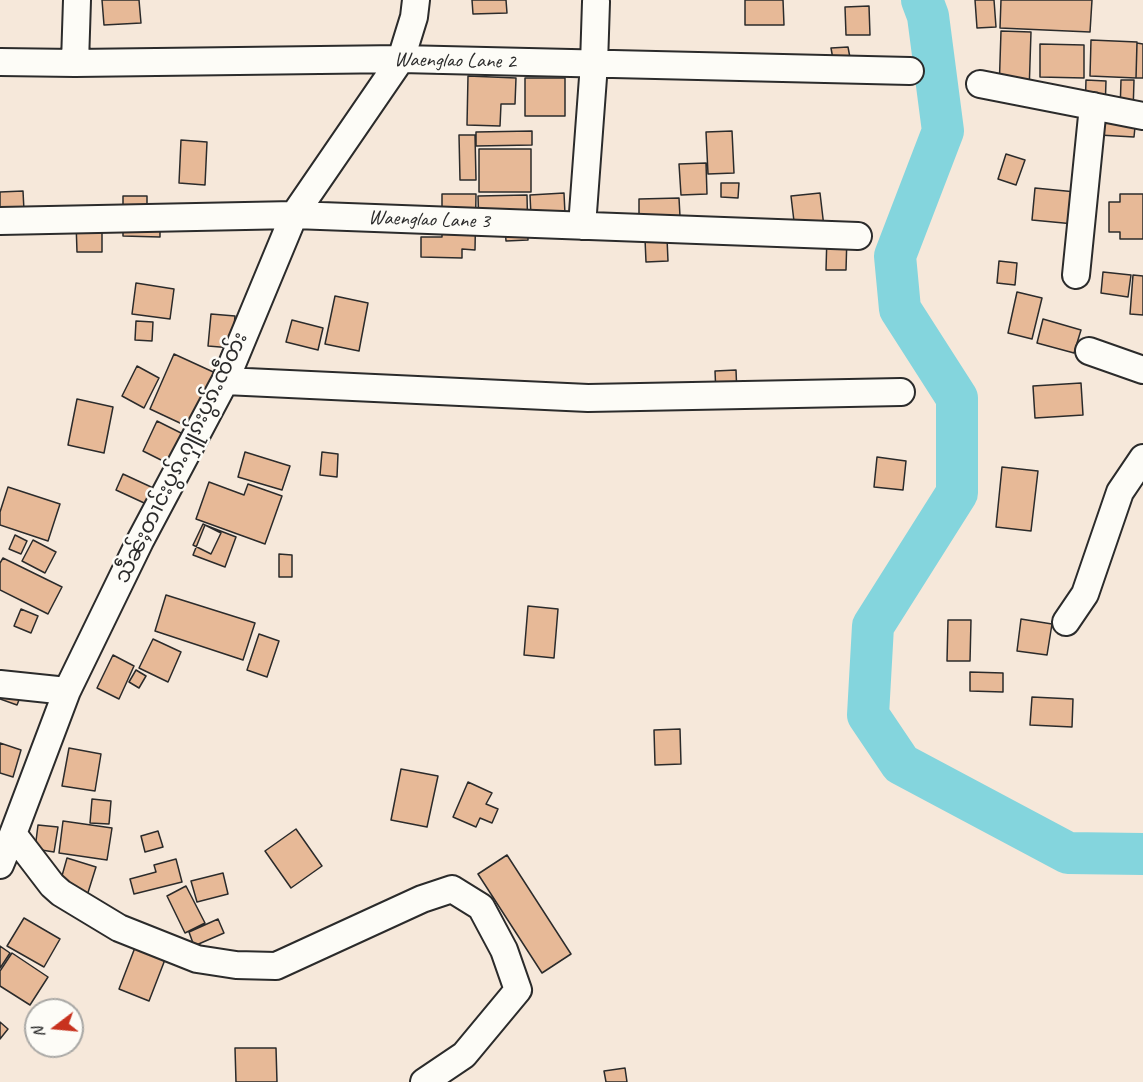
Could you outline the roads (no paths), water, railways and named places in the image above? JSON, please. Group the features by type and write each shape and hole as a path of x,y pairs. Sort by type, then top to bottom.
{"street":[{"path":"75,63 77,0"},
{"name":"သဵၼ်ႈတၢင်းပွၵ်ႉႁူၵ်းပွၵ်ႉၸဵတ်း","path":"0,865 67,691 140,541 225,381 294,215 401,59 414,17 416,0"},
{"path":"582,226 594,64 596,2"},
{"name":"Waenglao Lane 2","path":"0,62 401,59 910,71"},
{"path":"980,84 1143,116"},
{"path":"1076,275 1093,106"},
{"name":"Waenglao Lane 3","path":"0,221 294,215 858,236"},
{"path":"1089,351 1143,370"},
{"path":"225,381 588,398 901,392"},
{"path":"1066,622 1085,594 1120,492 1143,458"},
{"path":"0,684 67,691"},
{"path":"13,834 52,885 61,893 120,928 197,959 226,964 276,966 422,899 452,889 482,907 504,950 518,990 464,1055 424,1082"}],"waterway":[{"path":"922,0 928,16 943,131 895,256 900,309 957,398 957,493 873,626 868,715 901,764 1068,853 1143,854"}]}
